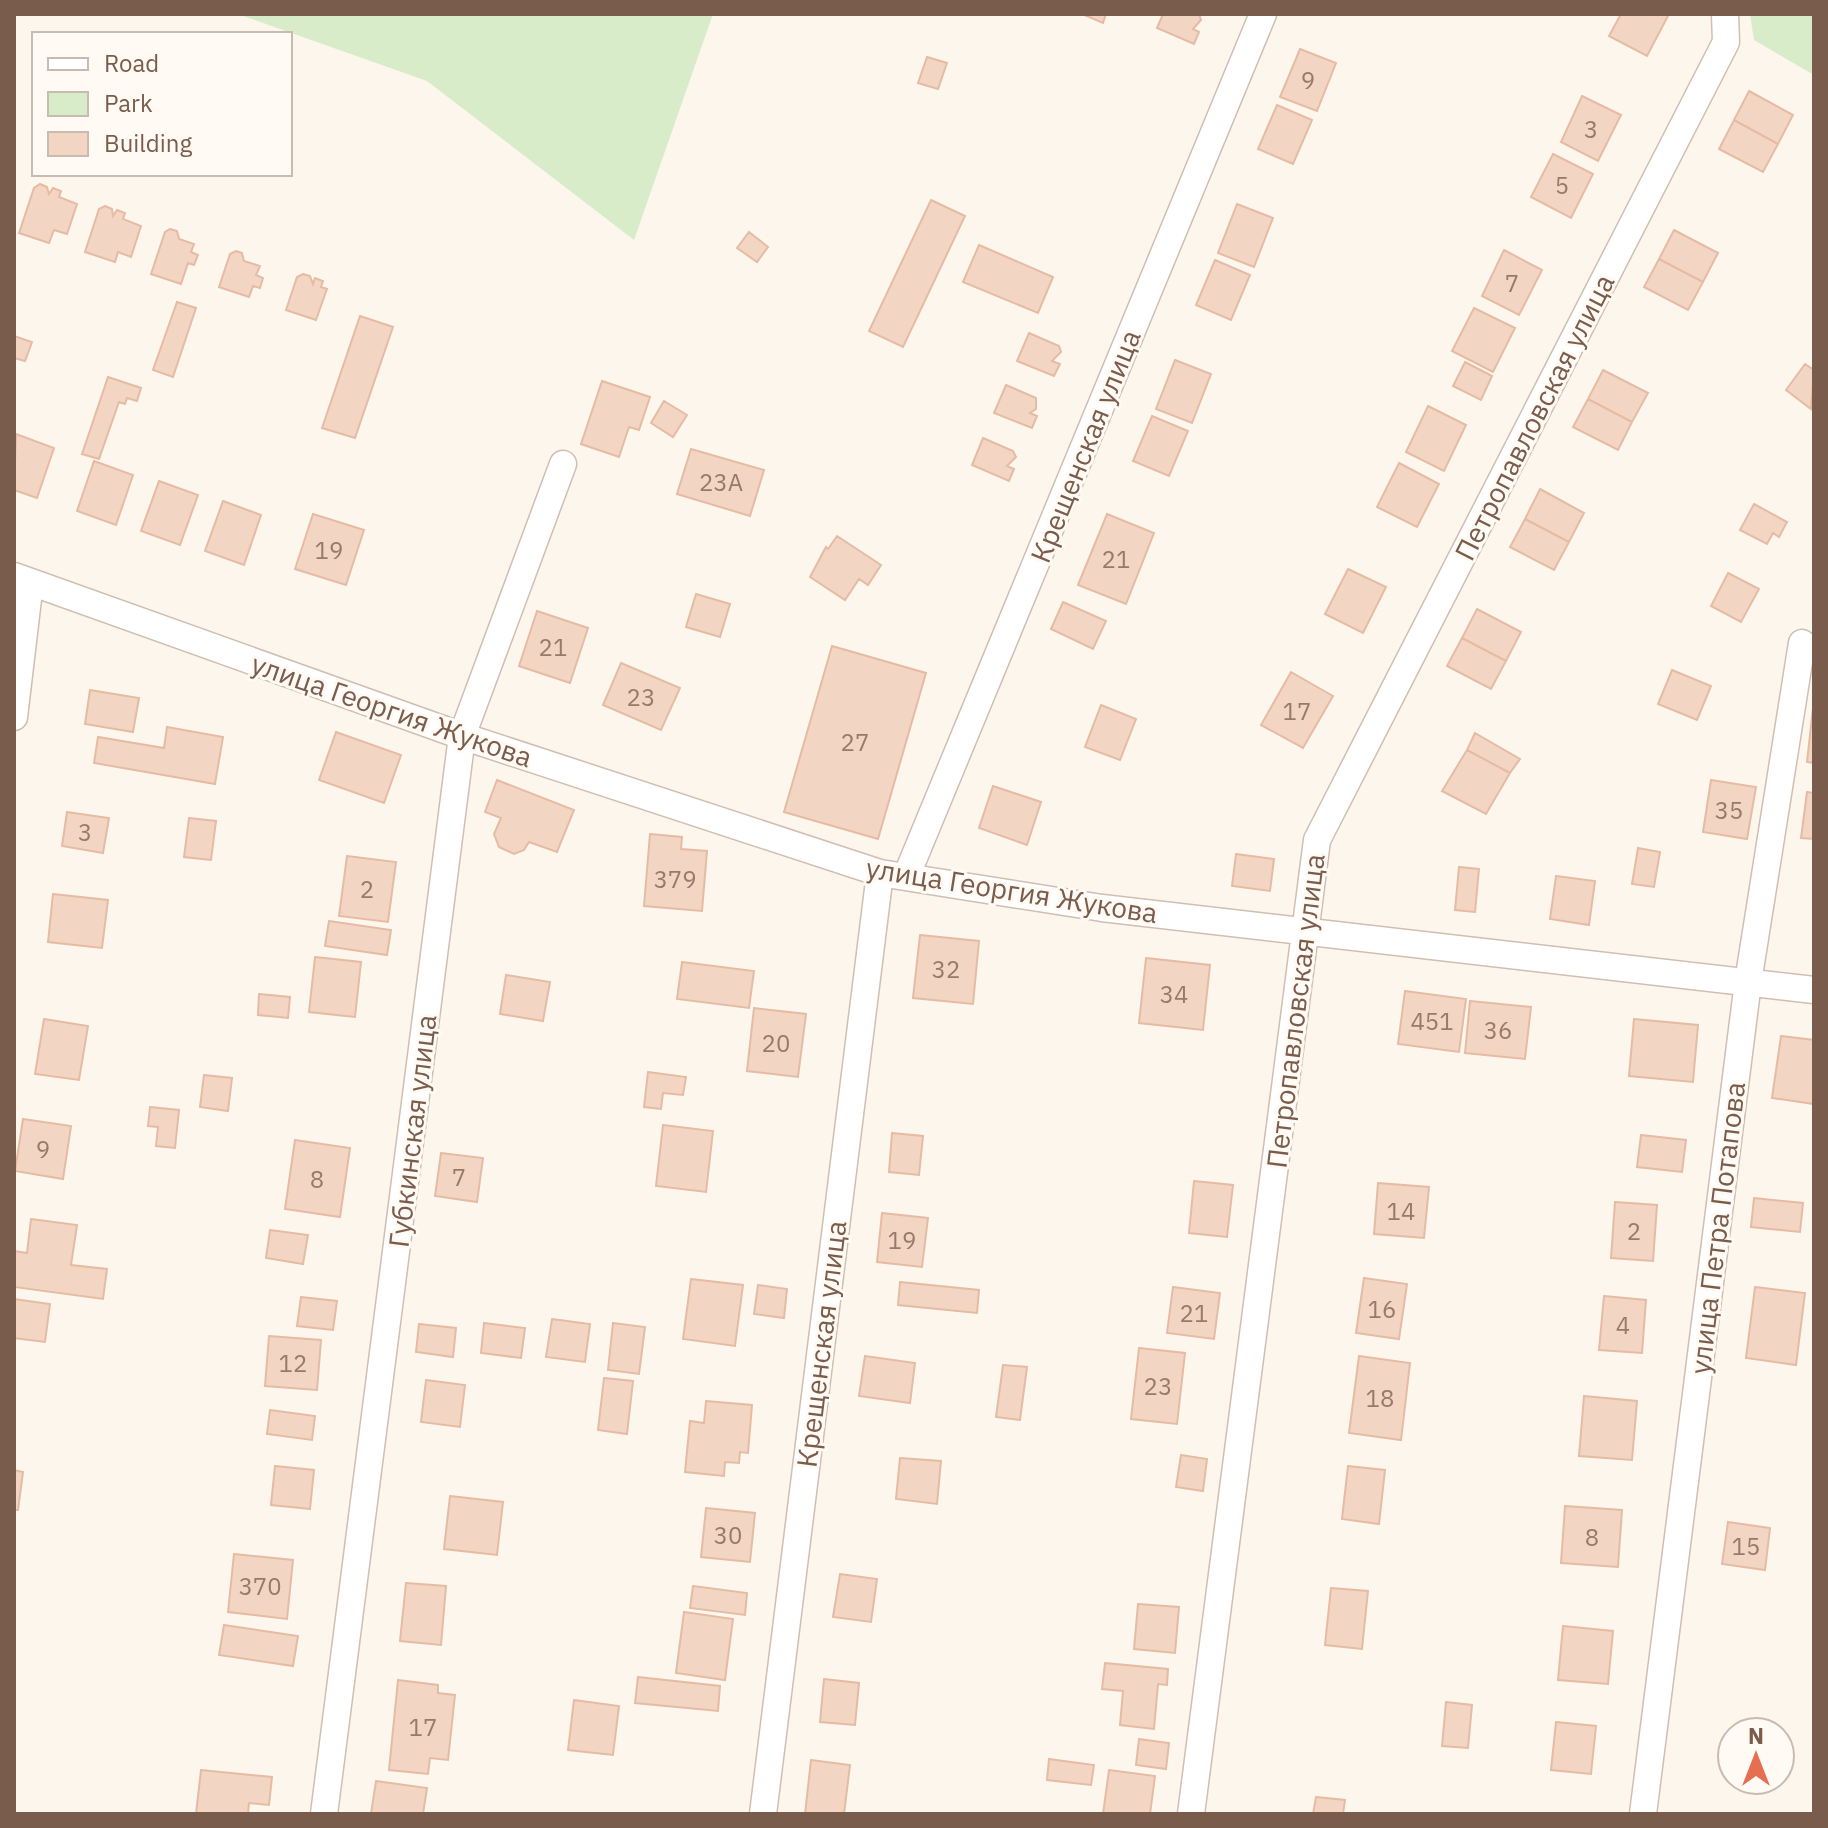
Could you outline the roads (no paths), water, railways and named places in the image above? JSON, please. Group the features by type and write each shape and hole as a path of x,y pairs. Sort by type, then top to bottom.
{"street":[{"name":"Крещенская улица","path":"906,877 1263,14"},
{"name":"Петропавловская улица","path":"1191,1814 1317,840 1726,42 1725,14"},
{"name":"Губкинская улица","path":"324,1814 462,736 563,464"},
{"name":"улица Георгия Жукова","path":"22,579 462,736 880,873 1102,908 1814,990"},
{"path":"14,717 22,579"},
{"name":"улица Петра Потапова","path":"1643,1814 1748,982 1802,643"},
{"name":"Крещенская улица","path":"763,1814 880,873"}]}
